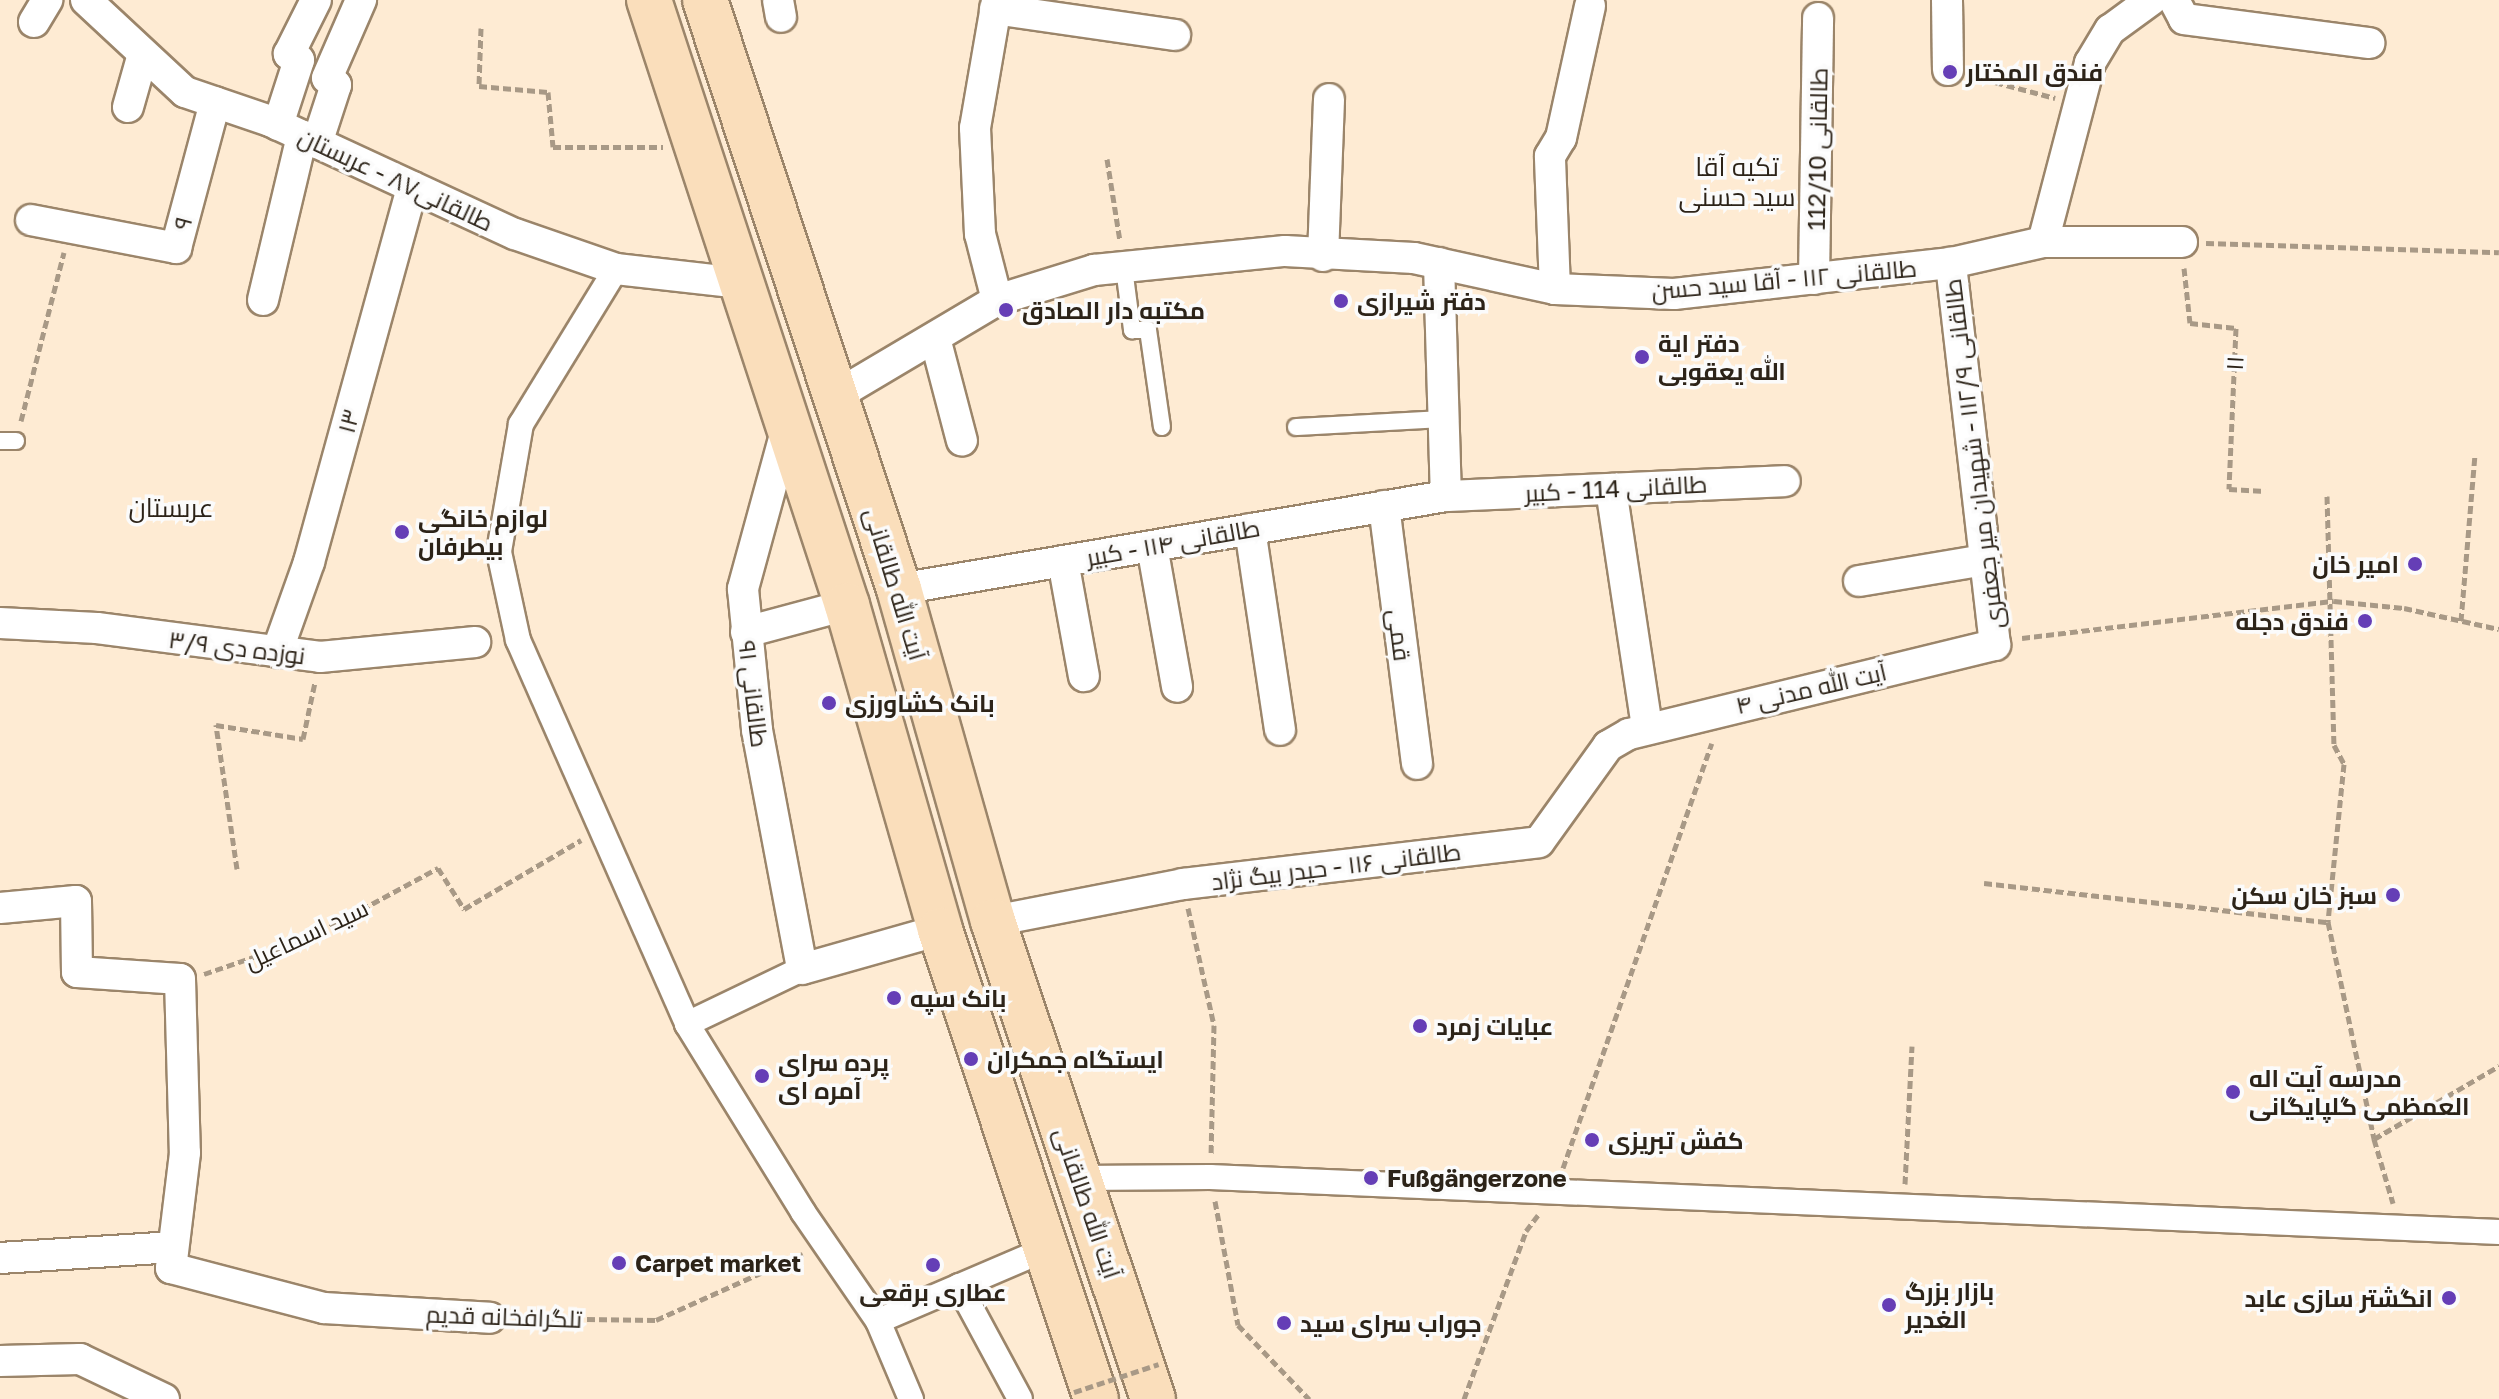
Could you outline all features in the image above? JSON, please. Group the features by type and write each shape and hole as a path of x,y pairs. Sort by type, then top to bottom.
{"main road":[{"path":"649,0 847,605 940,930 1046,1249 1085,1395"},
{"name":"آیت الله طالقانی","path":"705,0 899,589 993,921 1079,1178 1156,1382"}],"street":[{"path":"263,300 299,135 299,60 289,54 316,0"},
{"path":"299,135 336,85 327,78 361,0"},
{"path":"1947,0 1948,70"},
{"path":"2043,242 2090,63 2110,30 2151,0"},
{"path":"2174,0 2184,19 2369,43"},
{"path":"997,300 980,234 975,155 983,67 996,5 1175,35"},
{"name":"طالقانی۸۷ - عربستان","path":"102,6 143,54 185,92 299,135 515,234 616,269 741,283"},
{"path":"1555,289 1550,156 1561,138 1590,6"},
{"name":"طالقانی 112/10","path":"1814,279 1818,18"},
{"path":"128,107 143,54"},
{"path":"1323,256 1329,99"},
{"name":"۹","path":"31,220 176,248 215,102"},
{"name":"۱۳","path":"277,652 309,562 412,187"},
{"name":"طالقانی ۱۱۲ - آقا سید حسن","path":"837,395 997,300 1094,270 1285,251 1439,263 1555,289 1674,294 1951,263 2043,242 2182,242"},
{"path":"1439,263 1446,496"},
{"name":"طالقانی ۱۱۲/۹ - شهیدان میر جعفری","path":"1951,263 1995,645"},
{"path":"616,269 521,424 499,552 518,640 603,827 687,1024 825,1244 878,1321 911,1399"},
{"path":"935,338 962,441"},
{"name":"طالقانی ۹۱","path":"788,422 743,589 757,730 802,969"},
{"name":"طالقانی 114 - کبیر","path":"1446,496 1785,481"},
{"path":"1611,489 1638,730"},
{"name":"طالقانی ۱۱۴ - کبیر","path":"899,589 1446,496"},
{"name":"قمی","path":"1384,506 1417,764"},
{"path":"1250,529 1280,730"},
{"path":"1152,546 1177,687"},
{"path":"1859,581 1985,560"},
{"path":"1063,561 1084,676"},
{"path":"746,632 847,605"},
{"name":"نوزده دی ۳/۹","path":"0,623 97,628 320,657 475,642"},
{"name":"۴ آیت الله مدنی","path":"1638,730 1995,645"},
{"name":"طالقانی ۱۱۶ - حیدر بیگ نژاد","path":"993,921 1183,884 1539,842 1608,746 1638,730"},
{"path":"0,908 76,901 77,972 180,979 185,1153 172,1258 0,1258"},
{"path":"687,1024 802,969 940,930"},
{"path":"1079,1178 1210,1177 2499,1232"},
{"path":"878,1321 1046,1249"},
{"name":"تلگرافخانه قدیم","path":"172,1258 324,1308 490,1318"},
{"path":"959,1286 1020,1399"},
{"path":"0,1361 80,1359 164,1399"}],"lane":[{"path":"1124,268 1132,330 1148,330 1162,427"},
{"path":"1296,427 1444,419"}],"path":[{"path":"481,28 479,86 548,92 553,147 696,147"},
{"path":"1948,70 2080,105"},
{"path":"1107,159 1124,268"},
{"path":"8,441 70,229"},
{"path":"2182,242 2499,252"},
{"name":"۱۱","path":"2182,242 2190,323 2236,328 2229,489 2265,491"},
{"path":"2461,621 2475,455"},
{"path":"2327,496 2334,601 2334,745 2344,764 2328,922 2374,1139 2401,1230"},
{"path":"1995,645 2037,635 2334,601 2499,629"},
{"path":"237,869 216,725 303,739 320,657"},
{"path":"1464,1399 1526,1231 1554,1194 1724,709"},
{"name":"سید اسماعیل","path":"180,979 226,970 309,938 438,868 464,909 603,827"},
{"path":"1984,883 2328,922"},
{"path":"1183,884 1214,1025 1210,1177 1238,1325 1309,1399"},
{"path":"1903,1205 1912,1046"},
{"path":"2374,1139 2499,1066"},
{"name":"تلگرافخانه قدیم","path":"490,1318 656,1320 825,1244"},
{"path":"1085,1395 1156,1382"}],"place":[{"name":"فندق المختار","path":"1950,72"},
{"name":"دفتر شیرازی","path":"1341,301"},
{"name":"مکتبه دار الصادق","path":"1006,310"},
{"name":"دفتر ایة الله یعقوبی","path":"1642,357"},
{"name":"لوازم خانگی بیطرفان","path":"402,532"},
{"name":"امیر خان","path":"2415,564"},
{"name":"فندق دجله","path":"2365,621"},
{"name":"بانک کشاورزی","path":"829,703"},
{"name":"سبز خان سکن","path":"2393,895"},
{"name":"بانک سپه","path":"894,998"},
{"name":"عبایات زمرد","path":"1420,1026"},
{"name":"ایستگاه جمکران","path":"971,1059"},
{"name":"پرده سرای آمره ای","path":"762,1076"},
{"name":"مدرسه آیت اله العمظمی گلپایگانی","path":"2233,1092"},
{"name":"کفش تبریزی","path":"1592,1140"},
{"name":"Fußgängerzone","path":"1371,1178"},
{"name":"Carpet market","path":"619,1263"},
{"name":"عطاری برقعی","path":"933,1265"},
{"name":"انگشتر سازی عابد","path":"2449,1298"},
{"name":"بازار بزرگ الغدیر","path":"1889,1305"},
{"name":"جوراب سرای سید","path":"1284,1323"}],"district":[{"name":"تکیه آقا سید حسنی","path":"1737,182"},
{"name":"عربستان","path":"171,508"}]}
